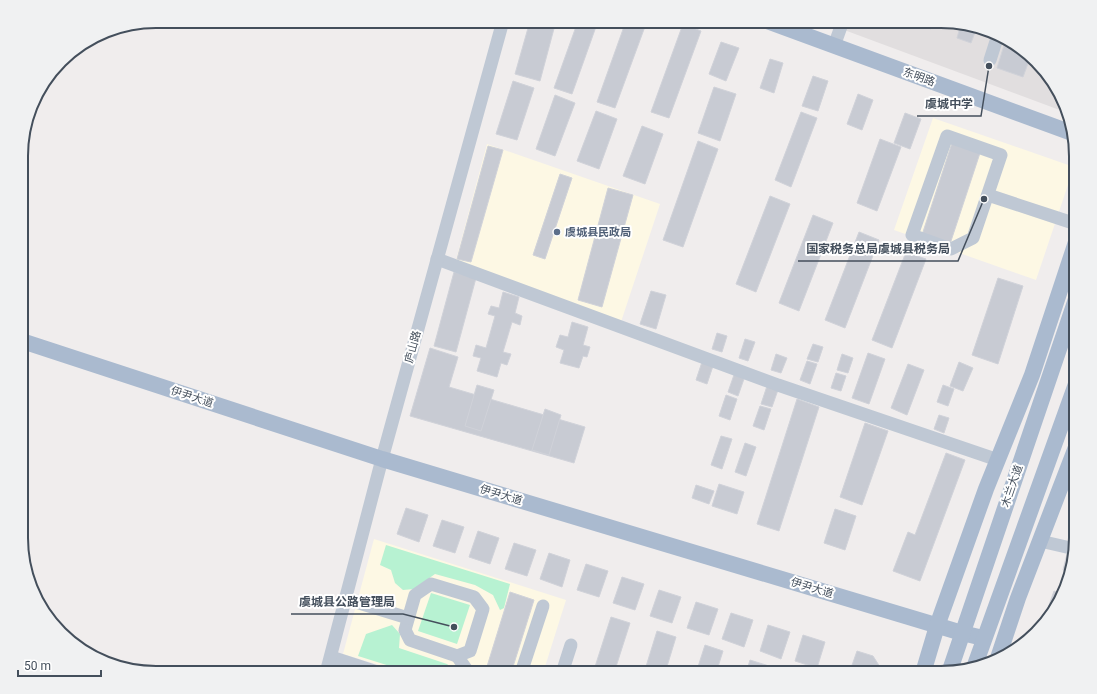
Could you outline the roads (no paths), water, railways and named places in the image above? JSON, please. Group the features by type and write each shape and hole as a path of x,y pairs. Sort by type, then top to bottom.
{"main road":[{"name":"东明路","path":"786,28 1067,131"},
{"path":"925,666 937,626 986,489 1032,375 1069,263"},
{"name":"木兰大道","path":"951,666 1069,320"},
{"name":"伊尹大道","path":"28,343 382,459 937,626 983,638"},
{"path":"976,661 983,638 1069,403"},
{"path":"1000,651 1018,598 1069,465"}],"street":[{"name":"庐山路","path":"328,666 382,459 501,28"},
{"path":"834,46 840,28"},
{"path":"990,60 996,40"},
{"path":"947,136 1001,155 988,195 973,238 951,249 912,235 947,136"},
{"path":"988,195 1069,222"},
{"path":"438,259 778,385 998,460"},
{"path":"1040,541 1069,548"},
{"path":"457,656 470,651 483,609 474,597 431,584 414,595 405,630 410,640 457,656 464,666"},
{"path":"346,599 408,618"},
{"path":"523,666 543,606"},
{"path":"564,666 571,644"},
{"path":"330,657 358,666"}],"place":[{"name":"虞城中学","path":"989,66"},
{"name":"国家税务总局虞城县税务局","path":"984,199"},
{"name":"虞城县民政局","path":"557,232"},
{"name":"虞城县公路管理局","path":"454,627"}]}
